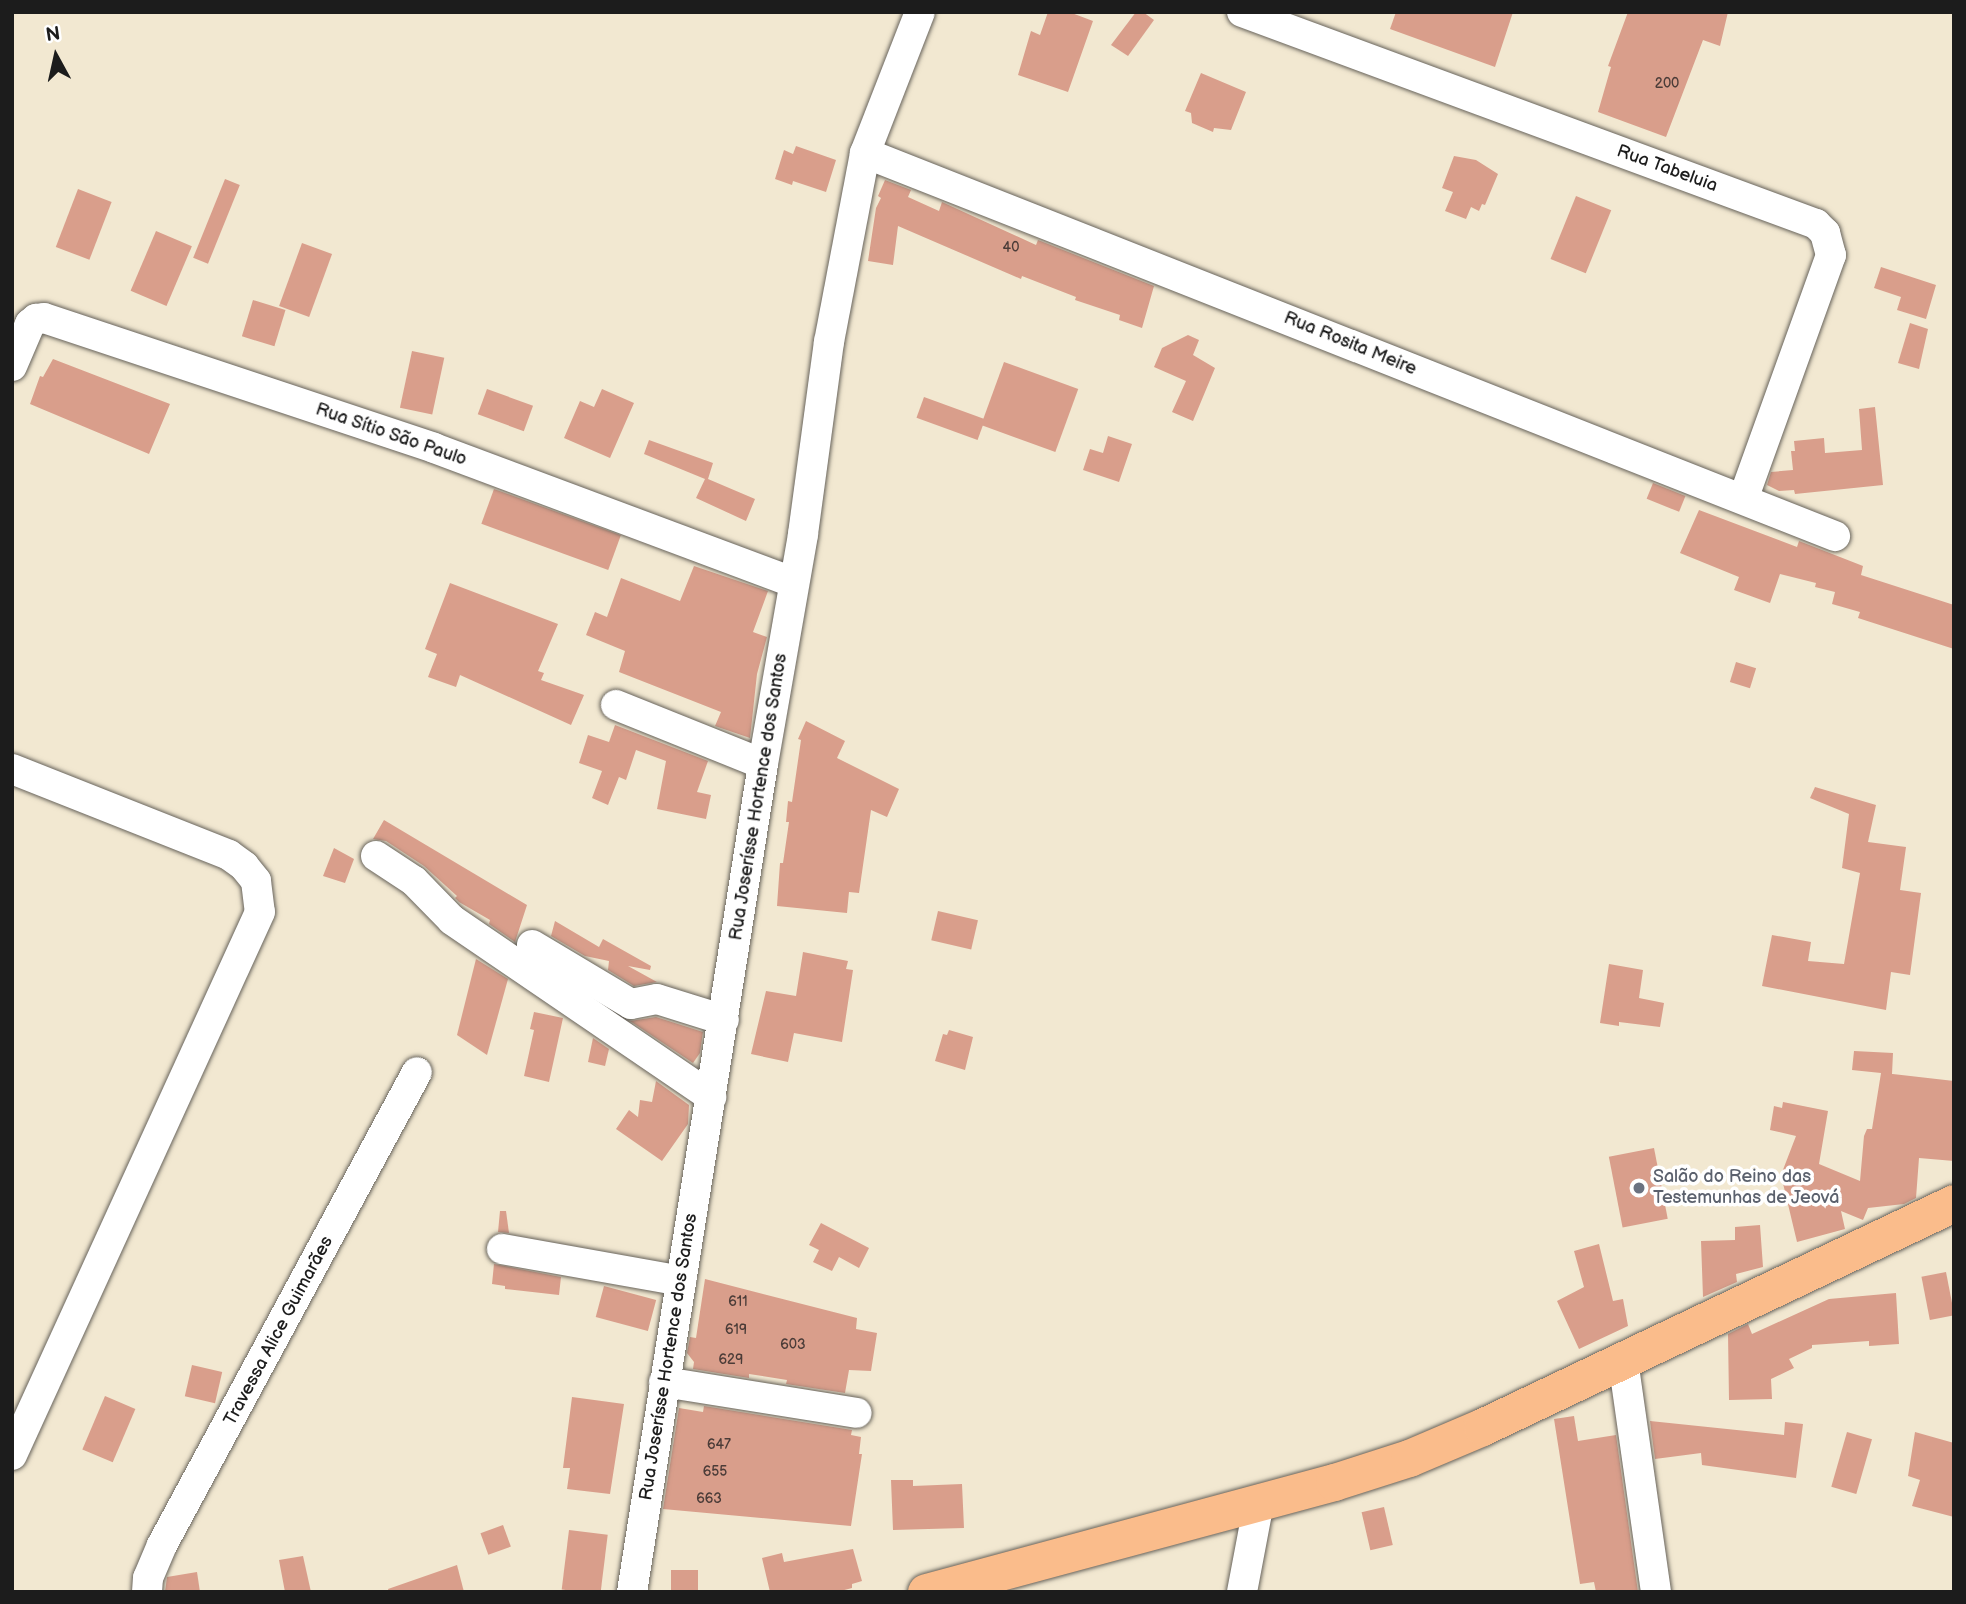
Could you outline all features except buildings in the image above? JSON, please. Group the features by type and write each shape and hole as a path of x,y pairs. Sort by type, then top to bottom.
{"main road":[{"path":"926,1592 1259,1502 1409,1458 1954,1203"}],"street":[{"name":"Rua Joserísse Hortence dos Santos","path":"632,1592 829,342 865,153 920,12"},
{"name":"Rua Tabeluia","path":"1242,12 1816,224 1825,233 1831,255 1743,499"},
{"name":"Rua Rosita Meire","path":"865,153 1835,536"},
{"name":"Rua Sítio São Paulo","path":"12,366 30,324 36,319 44,318 434,448 793,582"},
{"path":"617,705 763,764"},
{"path":"12,769 229,855 244,866 256,880 260,895 260,912 12,1455"},
{"path":"376,856 414,881 452,920 711,1097"},
{"path":"532,945 631,1004 657,999 724,1020"},
{"name":"Travessa Alice Guimarães","path":"147,1592 148,1578 162,1545 417,1072"},
{"path":"502,1248 681,1281"},
{"path":"1623,1360 1656,1592"},
{"path":"664,1381 857,1413"},
{"path":"1242,1592 1259,1502"}],"place":[{"name":"Salão do Reino das Testemunhas de Jeová","path":"1639,1188"}]}
